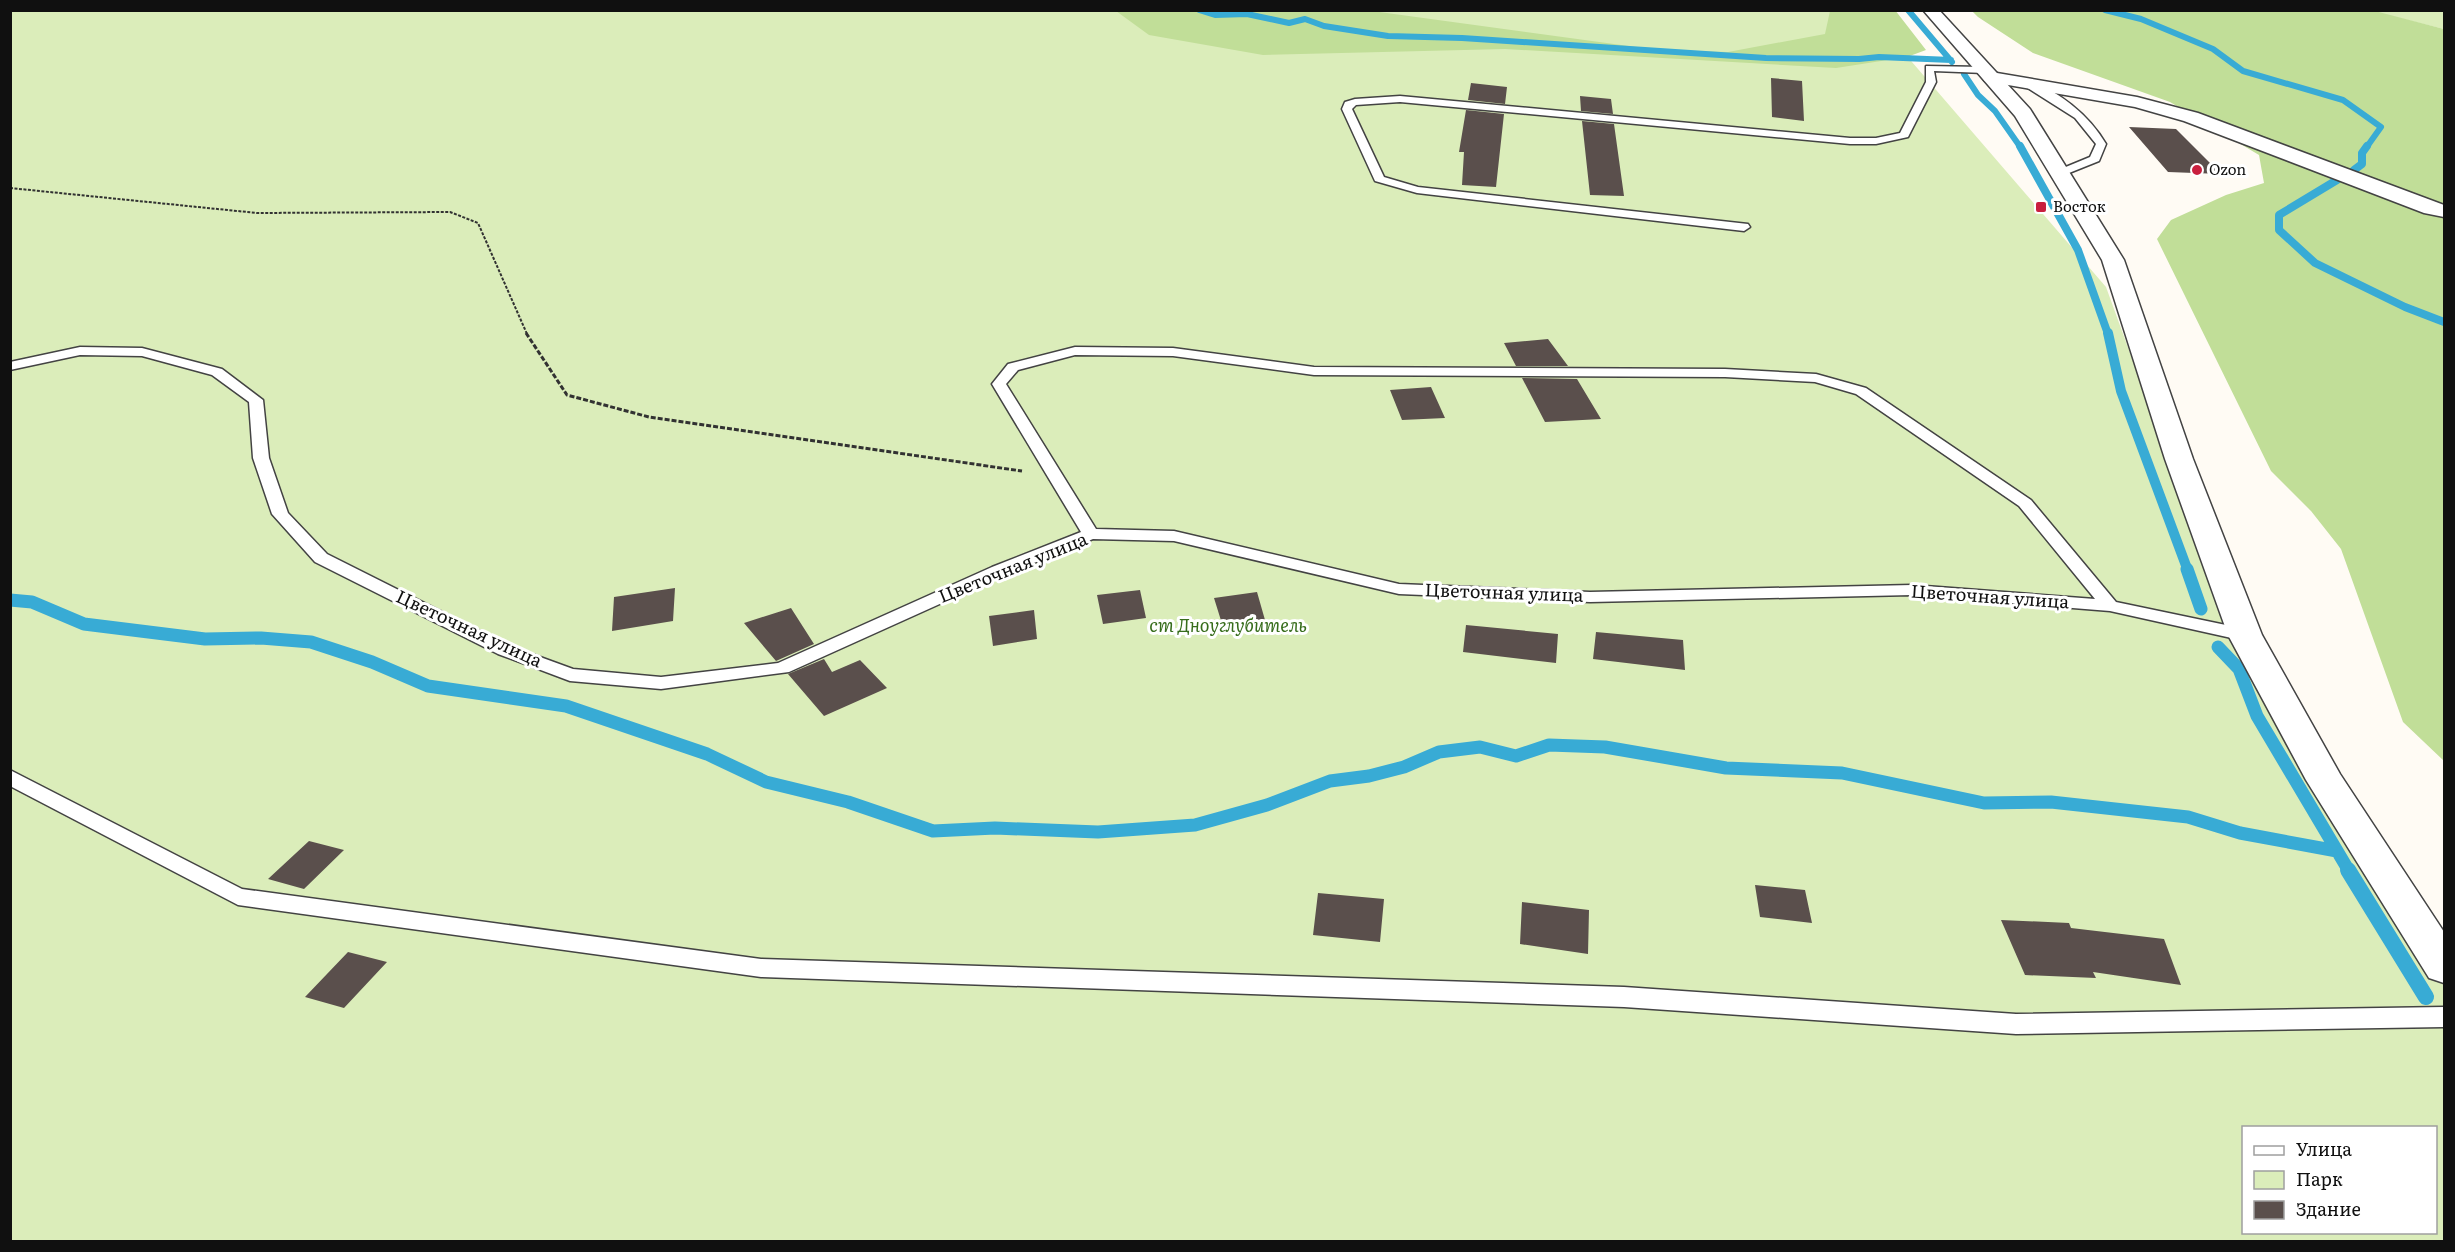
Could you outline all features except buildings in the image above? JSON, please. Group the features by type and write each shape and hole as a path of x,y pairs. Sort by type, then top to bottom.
{"street":[{"path":"1930,10 2023,113 2113,260 2179,459 2245,635 2325,780 2445,966"},
{"path":"1988,73 2026,83 2137,102 2191,117 2432,208 2445,210"}],"lane":[{"path":"1744,227 1407,187 1379,179 1347,109 1349,104 1355,102 1400,99 1850,141 1876,141 1904,135 1931,82 1929,68 1988,73"},
{"path":"2026,83 2057,100 2079,116 2096,131 2101,144 2095,159 2060,173"},
{"name":"Цветочная улица","path":"10,366 80,351 142,352 217,372 256,400 261,458 280,514 321,558 504,650 570,675 661,683 782,668 998,571 1091,534 1174,536 1399,589 1590,597 1912,590 2110,606 2245,635"},
{"path":"1091,534 999,384 1014,367 1075,351 1173,351 1314,371 1725,374 1816,378 1861,391 2025,503 2110,606"},
{"path":"10,777 238,897 761,968 1624,997 2016,1024 2445,1017"}],"path":[{"path":"10,188 257,213 450,212 478,223 523,328 567,395 649,417 1056,476"}],"green space":[{"path":"1895,10 1926,50 1907,57 1836,68 1505,49 1263,55 1149,35 1116,11 1372,11 1658,50 1728,52 1825,34 1830,11"},
{"path":"2371,10 2444,29 2444,761 2403,722 2341,549 2311,511 2271,471 2157,239 2171,220 2226,195 2264,183 2259,155 2170,102 2033,53 1972,11"},
{"name":"ст Дноуглубитель","path":"10,11 1868,11 2106,287 2231,631 2444,967 2444,1241 11,1241"},
{"path":"2371,11 2444,11 2444,29"}],"waterway":[{"path":"1199,10 1215,15 1247,14 1289,23 1305,19 1324,26 1388,36 1462,38 1766,58 1859,59 1879,57 1950,60"},
{"path":"1908,10 1950,60"},
{"path":"2105,10 2141,19 2213,49 2243,71 2343,100 2381,127 2366,148"},
{"path":"1964,74 1978,95 1995,111 2021,148"},
{"path":"2020,146 2078,250 2108,334"},
{"path":"2354,170 2362,164 2362,153 2367,146"},
{"path":"2337,180 2279,215 2279,230 2315,263 2405,307 2444,322"},
{"path":"2108,333 2121,391 2188,571"},
{"path":"2187,569 2201,609"},
{"path":"10,600 32,602 84,624 205,639 261,638 311,642 372,662 428,686 566,706 707,754 766,782 848,802 933,831 995,828 1098,832 1195,825 1267,805 1330,781 1369,776 1404,767 1439,752 1480,747 1516,756 1549,745 1605,747 1726,768 1842,773 1984,803 2051,802 2188,817 2240,833 2337,851"},
{"path":"2218,647 2239,669 2257,716 2349,871"},
{"path":"2348,870 2426,997"}],"place":[{"name":"Ozon","path":"2197,170"},
{"name":"Восток","path":"2041,207"}]}
